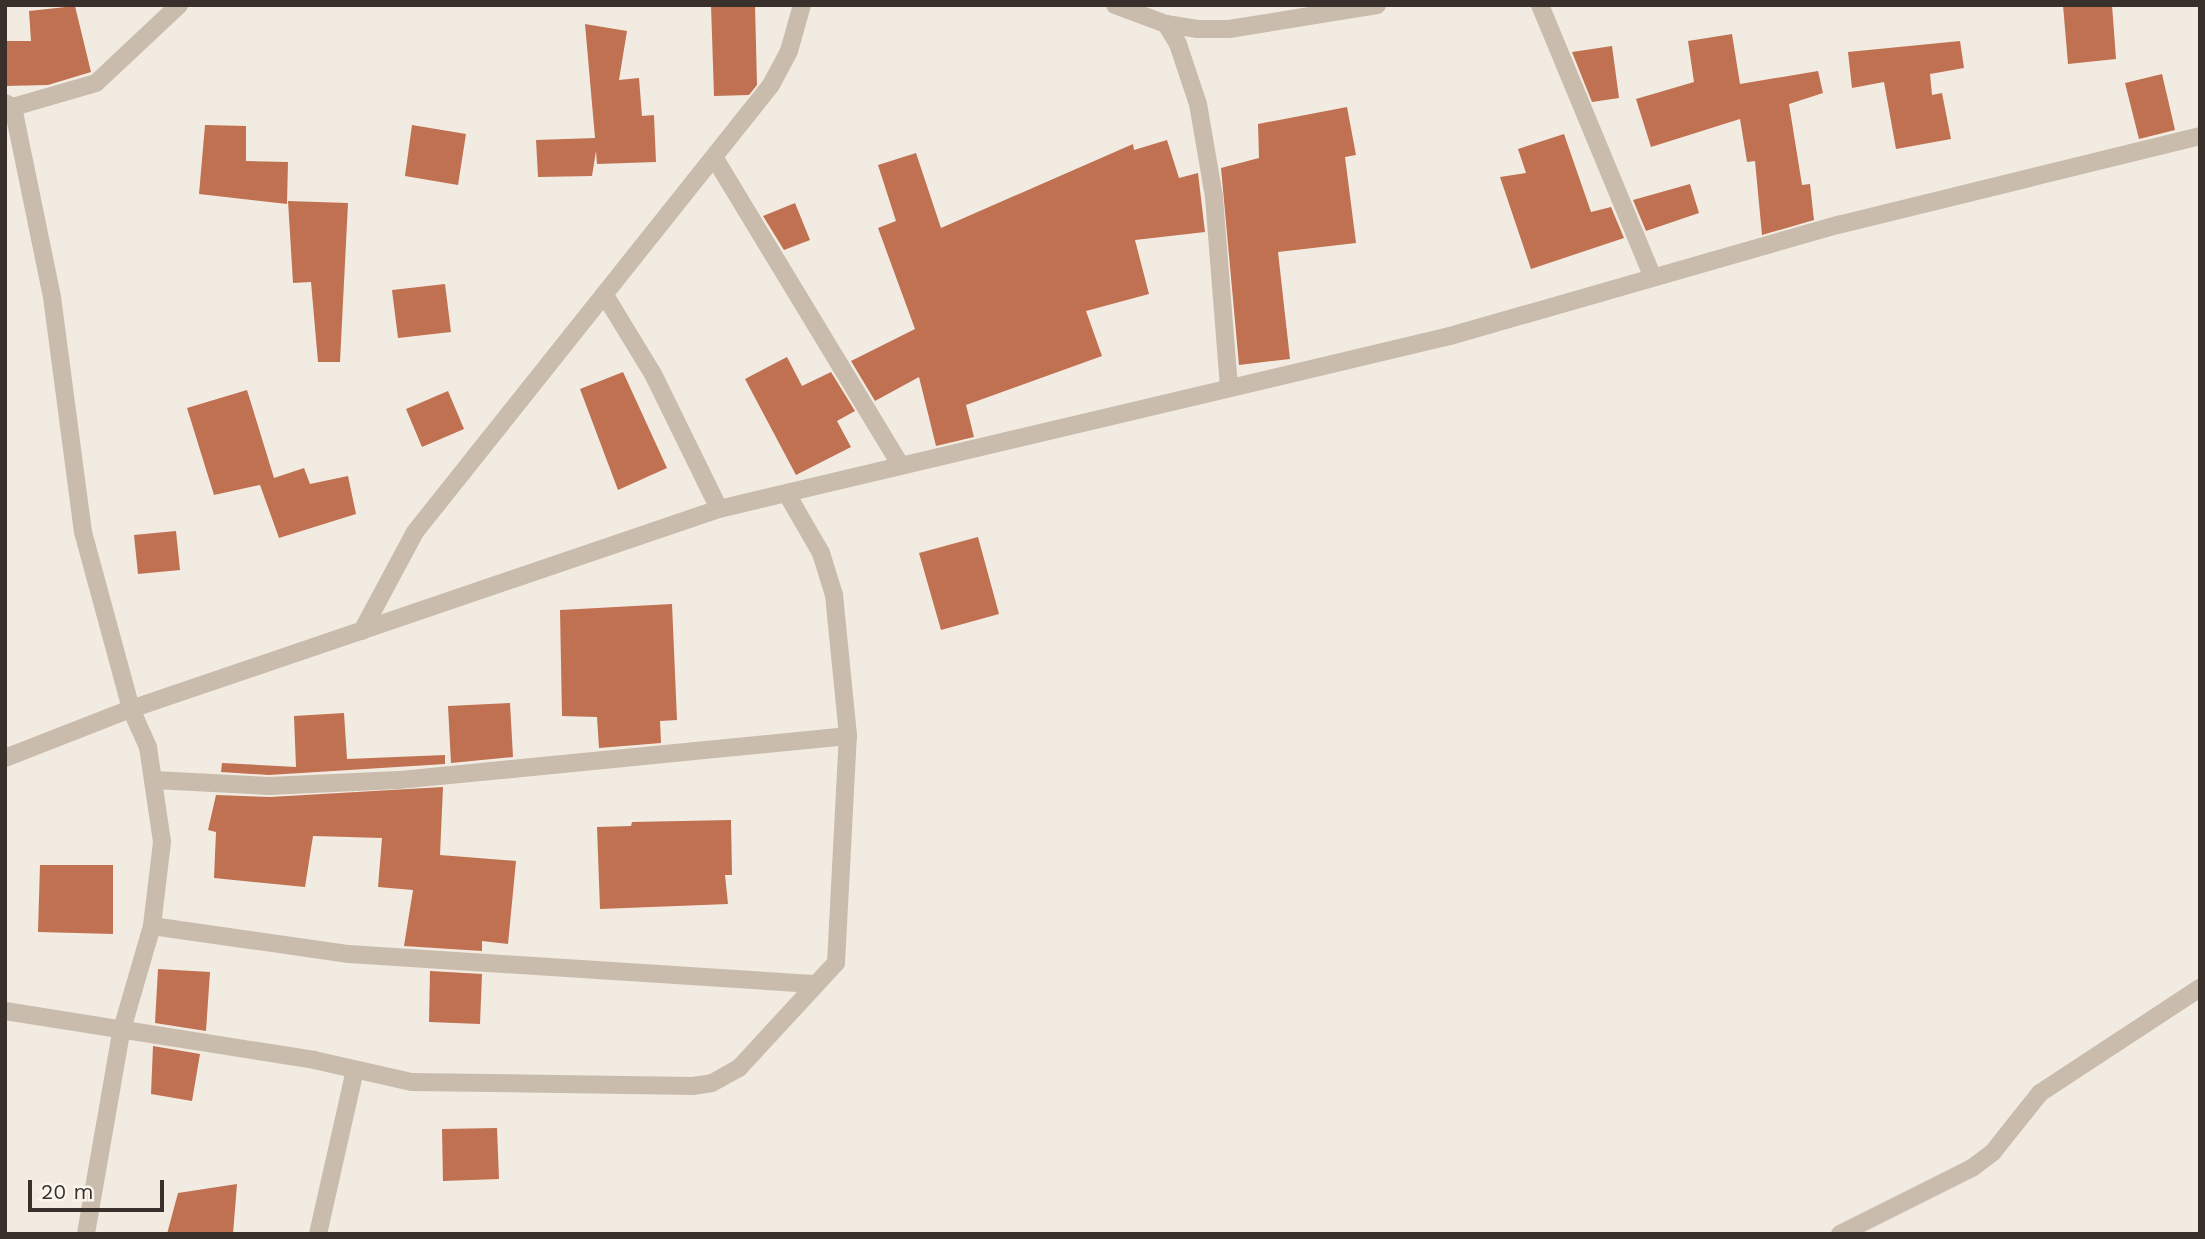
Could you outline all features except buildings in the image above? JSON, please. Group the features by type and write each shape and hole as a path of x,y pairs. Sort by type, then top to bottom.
{"street":[{"path":"86,1234 121,1033 152,926 162,842 148,747 131,709 83,532 52,297 9,105 96,83 179,5"},
{"path":"362,631 415,532 522,394 606,297 771,85 789,51 802,5"},
{"path":"1115,5 1166,24 1229,29 1377,5"},
{"path":"1539,5 1652,276"},
{"path":"1166,24 1178,44 1198,104 1214,197 1229,386"},
{"path":"5,758 131,709 719,509 1229,386 1450,336 1652,276 2200,136"},
{"path":"714,157 900,464"},
{"path":"606,297 653,374 719,509"},
{"path":"5,1011 121,1033 314,1060 355,1070 450,1086 712,1083 739,1068 813,984 836,963 838,953 848,736 834,595 821,552 787,494"},
{"path":"154,780 269,786 398,780 848,736"},
{"path":"152,926 349,954 813,984"},
{"path":"1840,1234 1972,1168 1993,1152 2040,1093 2200,988"},
{"path":"318,1234 355,1070"}]}
